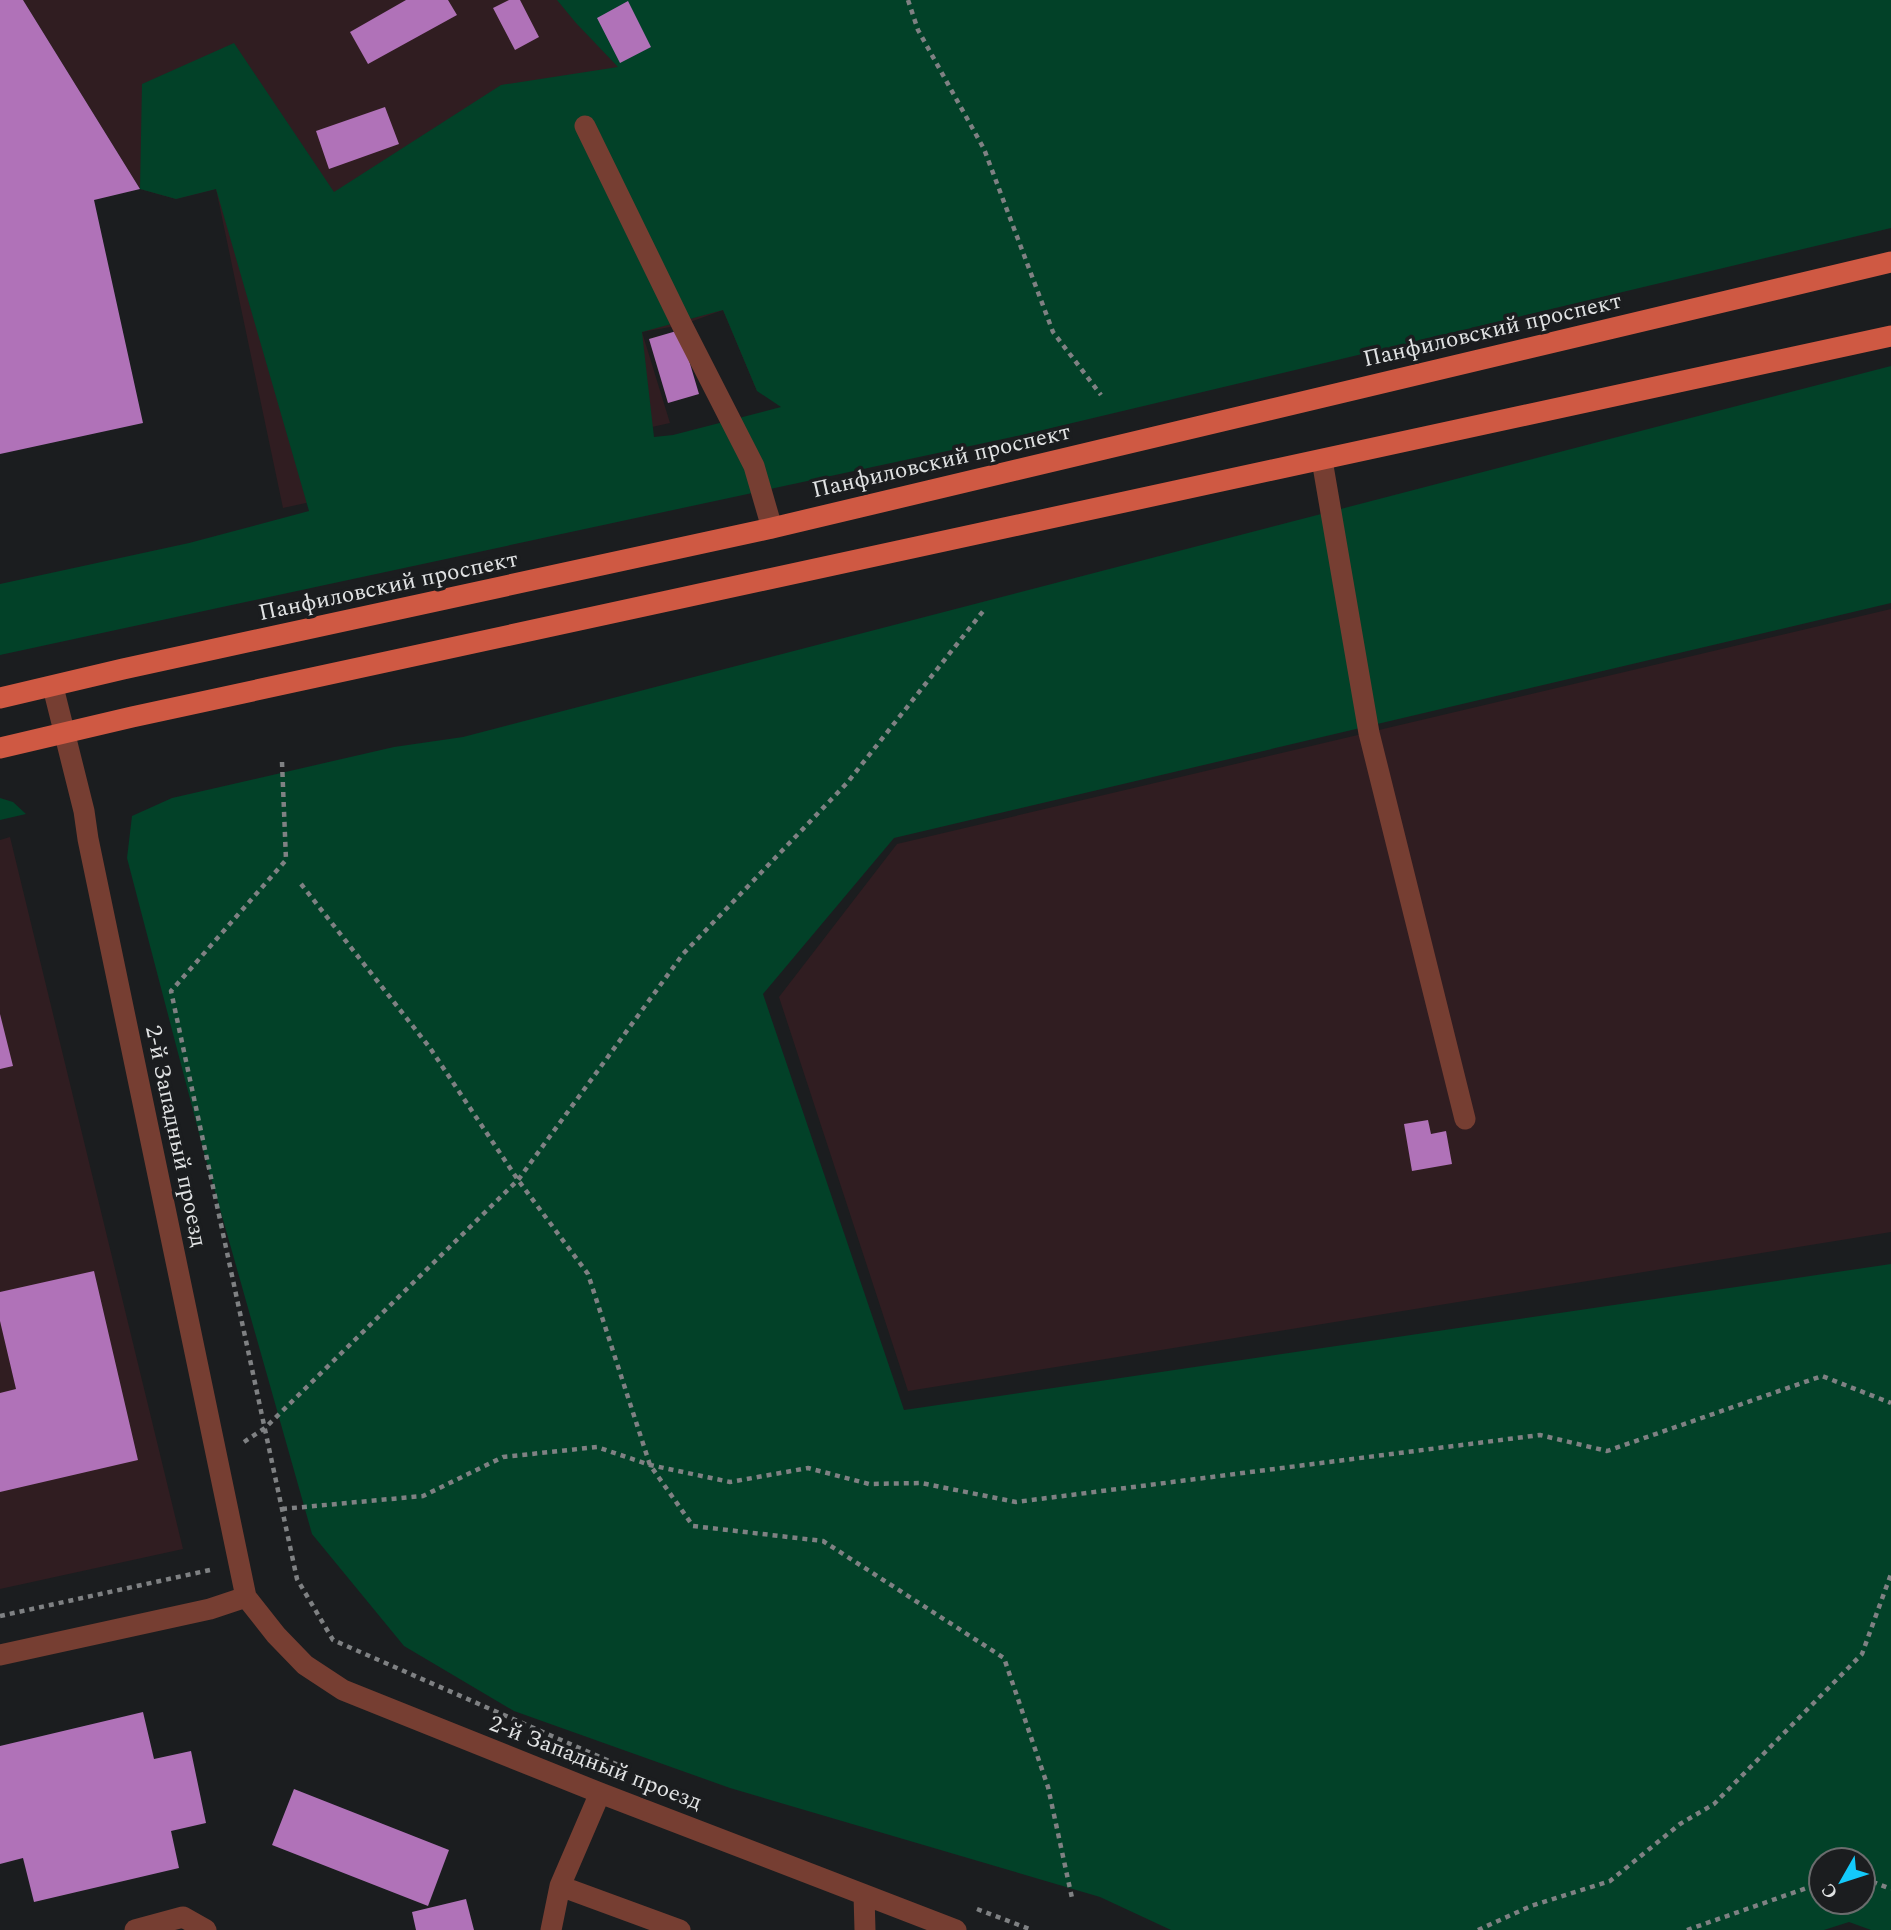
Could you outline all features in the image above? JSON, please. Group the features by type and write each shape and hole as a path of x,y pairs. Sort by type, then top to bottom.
{"main road":[{"name":"Панфиловский проспект","path":"0,698 772,527 1891,262"},
{"path":"0,748 159,711 1891,336"}],"street":[{"path":"586,126 754,466 772,527"},
{"path":"1322,460 1369,733 1465,1119"},
{"name":"2-й Западный проезд","path":"53,687 84,811 246,1597 276,1635 305,1664 343,1690 600,1793 957,1930"},
{"path":"0,1655 210,1609 246,1597"},
{"path":"551,1930 560,1886 600,1793"},
{"path":"560,1886 680,1930"},
{"path":"864,1895 865,1930"},
{"path":"135,1930 183,1917 206,1930"}],"path":[{"path":"908,0 918,30 984,149 1053,332 1101,396"},
{"path":"218,1461 265,1428 518,1180 683,954 847,783 984,610"},
{"path":"282,762 286,860 171,991 297,1579 333,1640 620,1766"},
{"path":"301,884 430,1048 518,1180 587,1274 650,1465 693,1527 823,1541 1004,1658 1048,1787 1072,1898"},
{"path":"282,1509 423,1496 503,1457 597,1447 650,1465 730,1482 808,1468 869,1484 921,1483 1016,1502 1540,1435 1607,1451 1822,1376 1891,1403"},
{"path":"0,1616 218,1568"},
{"path":"1478,1930 1531,1906 1610,1881 1681,1824 1714,1804 1862,1654 1891,1574"},
{"path":"1687,1930 1807,1888"},
{"path":"967,1905 1032,1930"}],"shaded area":[{"path":"23,0 812,0 1007,347 757,391 723,310 682,325 642,332 670,423 283,508 216,189 176,199 140,189"},
{"path":"1891,609 1891,1232 908,1391 779,997 897,844"},
{"path":"10,837 183,1549 0,1589 0,840"}],"green space":[{"path":"557,0 1891,0 1891,228 1026,434 0,655 0,584 189,543 309,511 216,189 176,199 140,189 142,84 234,43 334,192 501,85 618,67","holes":["723,310 757,391 781,407 673,435 654,437 642,332"]},
{"path":"1891,366 1891,603 894,838 763,994 904,1410 1891,1264 1891,1930 1871,1930 1849,1922 1824,1930 1171,1930 1100,1897 730,1788 514,1711 404,1646 312,1534 205,1156 127,858 132,816 172,798 394,747 463,737"},
{"path":"0,798 13,802 26,814 0,820"}],"building":[{"path":"0,0 23,0 140,189 94,200 143,423 0,454"},
{"path":"406,0 448,0 457,15 368,64 350,32"},
{"path":"509,0 520,0 539,37 515,50 493,8"},
{"path":"628,1 651,47 620,63 597,18"},
{"path":"385,107 399,144 329,169 316,131"},
{"path":"680,330 699,394 668,403 649,339"},
{"path":"0,1014 13,1066 0,1069"},
{"path":"1428,1120 1431,1134 1446,1131 1452,1164 1412,1171 1404,1124"},
{"path":"94,1271 138,1460 0,1492 0,1393 16,1389 0,1321 0,1292"},
{"path":"143,1712 154,1759 191,1751 206,1823 171,1831 179,1868 34,1902 23,1858 0,1864 0,1746"},
{"path":"294,1789 449,1850 428,1906 272,1845"},
{"path":"466,1899 474,1930 416,1930 412,1912"}]}
